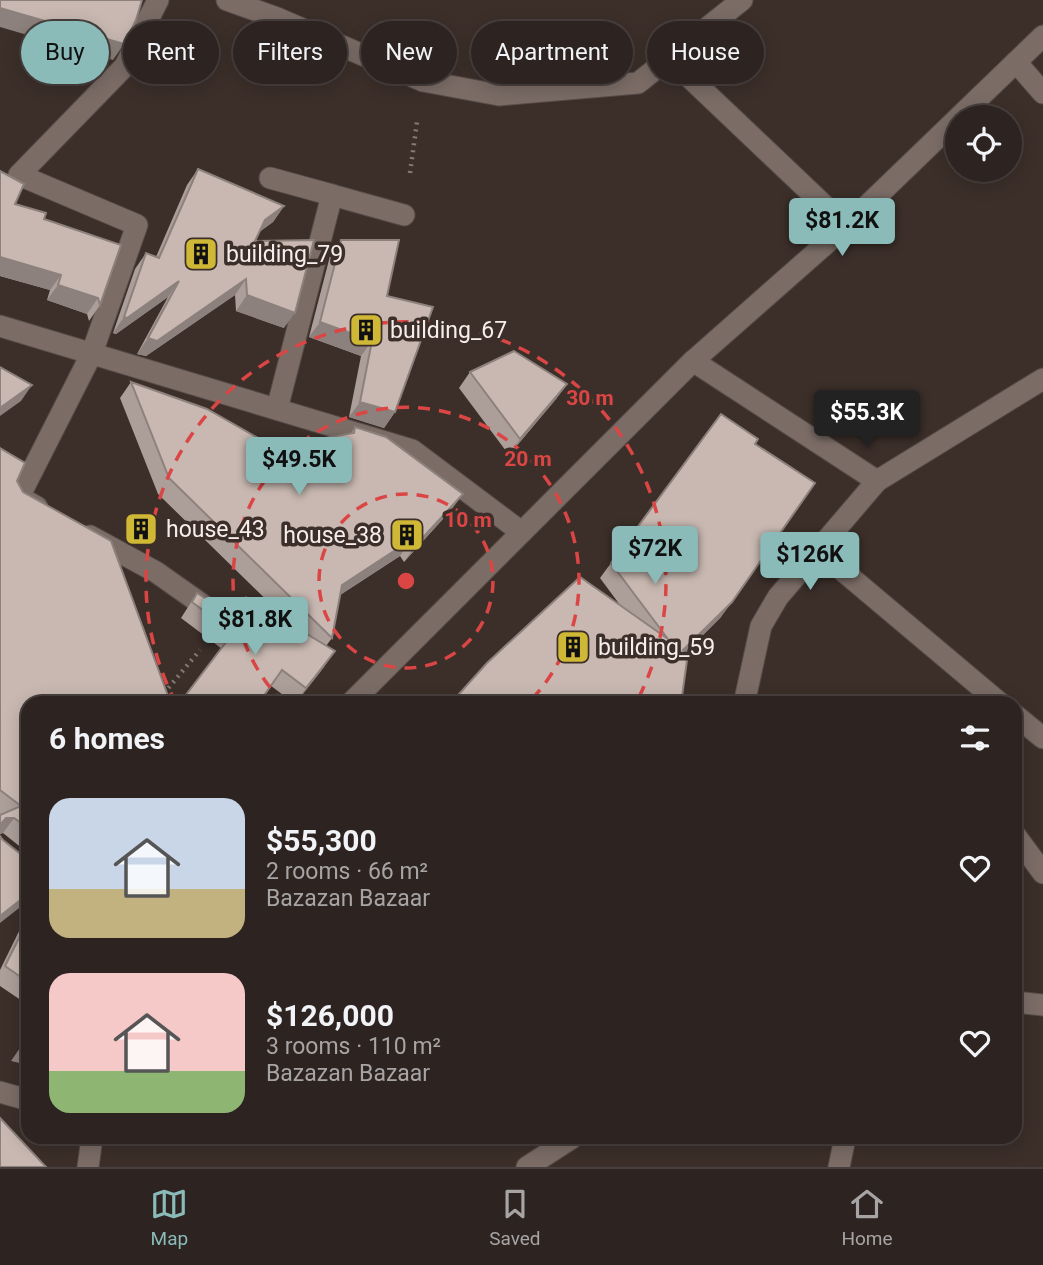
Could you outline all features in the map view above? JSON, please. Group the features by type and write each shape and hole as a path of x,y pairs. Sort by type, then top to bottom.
{"street":[{"path":"54,516 19,497 92,353 137,225 19,176 125,66 158,0"},
{"path":"227,0 361,54"},
{"path":"716,21 742,0"},
{"path":"971,105 1043,36"},
{"path":"1016,62 1043,93"},
{"path":"439,84 499,95 638,83 647,76"},
{"path":"696,84 846,226"},
{"path":"358,696 693,361 846,226 945,131"},
{"path":"270,178 404,215"},
{"path":"277,409 332,195"},
{"path":"0,326 412,450 520,531"},
{"path":"693,361 877,481"},
{"path":"746,696 761,626 778,597 877,481 1043,379"},
{"path":"76,528 156,572 225,620"},
{"path":"818,550 992,696"},
{"path":"1022,721 1043,738"},
{"path":"1022,844 1043,873"},
{"path":"1022,1003 1043,1005"},
{"path":"0,1092 21,1098"},
{"path":"89,1167 91,1144"},
{"path":"527,1167 563,1144"},
{"path":"839,1167 844,1144"}],"path":[{"path":"404,215 423,84"},
{"path":"163,696 225,620"}],"building":[{"path":"0,0 142,0 136,21 123,21 123,44 109,40 109,21 45,21 0,8"},
{"path":"198,169 284,206 265,220 255,241 314,240 295,313 247,295 246,279 157,341 148,338 179,281 127,318 124,317 146,253 159,258"},
{"path":"0,171 24,184 15,204 46,213 44,219 121,245 100,305 98,298 58,285 61,275 0,257"},
{"name":"building_67","path":"341,240 399,240 387,296 433,307 395,412 360,402 372,341 320,322"},
{"path":"514,351 567,384 520,439 470,372"},
{"path":"0,367 32,385 0,408"},
{"path":"131,382 207,409 274,447 354,433 355,427 386,437 463,494 415,546 411,540 342,585 332,638 169,478"},
{"path":"721,414 758,439 755,444 815,483 732,602 683,650 688,653 682,696 457,696 487,663 580,577 668,639 611,563"},
{"path":"0,448 25,463 17,481 23,492 111,541 168,696 21,696 21,806 0,790"},
{"path":"197,593 234,617 247,611 247,598 335,651 306,688 282,670 264,696 185,696 233,633 192,602"},
{"path":"21,806 21,823 14,818 6,818 0,825 0,815"},
{"path":"0,836 21,854 21,900 0,916"},
{"path":"21,934 21,977 5,966"},
{"path":"0,1118 21,1140 21,1144 24,1144 46,1167 0,1167"}],"place":[{"name":"building_79","path":"201,254"},
{"name":"building_67","path":"366,330"},
{"name":"house_43","path":"141,529"},
{"name":"house_38","path":"407,535"},
{"name":"building_59","path":"573,647"}]}
